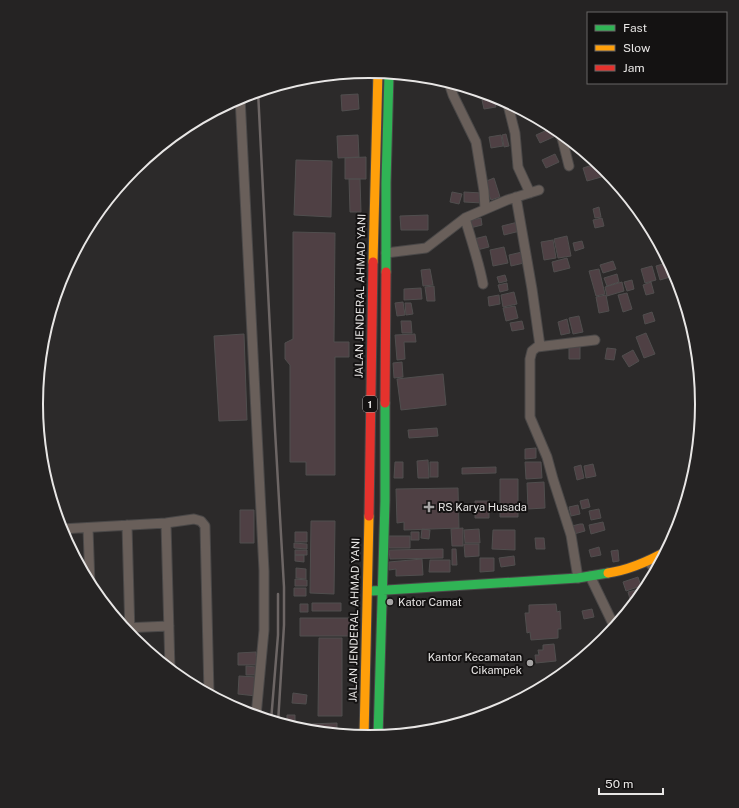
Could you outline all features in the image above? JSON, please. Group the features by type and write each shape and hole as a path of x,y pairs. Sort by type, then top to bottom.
{"highway":[{"name":"JALAN JENDERAL AHMAD YANI","path":"364,730 368,591 369,439 378,78"},
{"name":"1","path":"378,730 385,438 389,78"},
{"path":"369,439 385,438"},
{"path":"368,591 578,578 616,572 648,561 658,556"}],"street":[{"path":"450,88 452,95 476,142 484,191 485,209"},
{"path":"240,104 264,571 264,630 257,710"},
{"path":"509,109 515,132 518,167 530,193"},
{"path":"563,141 569,166"},
{"path":"386,253 426,248 465,218 516,197 539,190"},
{"path":"516,197 540,346"},
{"path":"465,218 473,249 479,264 483,284"},
{"path":"578,578 574,544 570,530 547,457 530,418 530,359 532,352 540,346 595,340"},
{"path":"68,529 166,523 194,519 201,521 204,526 209,688"},
{"path":"166,523 170,662"},
{"path":"127,525 128,623"},
{"path":"88,528 90,571"},
{"path":"648,561 653,566"},
{"path":"590,576 612,622"},
{"path":"134,629 169,626"}],"building":[{"path":"358,94 359,109 342,111 341,95"},
{"path":"486,99 495,102 496,107 484,109 482,100"},
{"path":"547,130 555,136 540,143 536,135"},
{"path":"506,134 509,146 504,147 502,135"},
{"path":"358,135 359,157 338,158 337,136"},
{"path":"501,135 503,146 491,148 489,137"},
{"path":"555,154 559,162 546,168 542,160"},
{"path":"366,157 366,179 345,179 345,158"},
{"path":"296,160 332,161 331,217 294,215"},
{"path":"592,165 603,176 587,181 583,168"},
{"path":"494,178 500,197 491,200 484,182"},
{"path":"349,179 360,179 361,212 350,212"},
{"path":"452,192 462,194 459,204 450,202"},
{"path":"464,192 482,193 482,203 464,202"},
{"path":"599,207 601,217 595,218 593,209"},
{"path":"428,215 428,230 401,230 400,216"},
{"path":"481,218 482,225 470,228 468,221"},
{"path":"602,218 604,226 595,228 593,220"},
{"path":"518,222 520,231 504,235 502,226"},
{"path":"293,232 335,233 334,342 349,342 349,357 335,357 335,475 306,475 306,462 290,462 290,365 285,359 285,343 293,339"},
{"path":"486,236 489,247 477,250 474,239"},
{"path":"567,236 571,256 558,258 554,239"},
{"path":"553,240 556,258 544,260 541,242"},
{"path":"582,241 584,248 575,251 573,243"},
{"path":"504,247 508,263 493,266 490,250"},
{"path":"522,252 524,263 511,266 509,255"},
{"path":"567,258 570,268 554,272 552,262"},
{"path":"613,261 616,269 603,273 600,265"},
{"path":"664,264 670,277 660,280 656,266"},
{"path":"652,266 656,280 645,283 641,269"},
{"path":"430,269 433,285 423,286 421,270"},
{"path":"599,269 605,294 596,296 589,271"},
{"path":"617,274 619,282 607,286 604,278"},
{"path":"505,275 507,281 499,283 497,277"},
{"path":"632,280 634,289 627,291 624,282"},
{"path":"622,282 624,291 607,296 605,287"},
{"path":"651,282 654,293 646,295 643,285"},
{"path":"507,283 508,290 500,292 498,285"},
{"path":"434,286 435,301 427,301 425,287"},
{"path":"421,288 422,299 404,300 404,289"},
{"path":"514,292 517,304 503,307 501,295"},
{"path":"627,293 632,309 623,312 618,295"},
{"path":"499,295 500,304 489,306 488,297"},
{"path":"606,295 609,311 599,313 596,297"},
{"path":"403,302 405,315 397,316 395,303"},
{"path":"405,303 411,303 413,314 406,315"},
{"path":"515,306 518,318 506,321 503,308"},
{"path":"652,312 655,321 645,324 643,315"},
{"path":"579,316 583,332 573,334 569,318"},
{"path":"567,319 570,333 561,335 558,322"},
{"path":"401,321 411,321 412,333 402,333"},
{"path":"522,321 524,329 512,331 510,323"},
{"path":"646,333 655,354 644,358 636,337"},
{"path":"244,334 247,420 219,421 214,336"},
{"path":"415,334 416,342 404,342 405,359 397,360 395,335"},
{"path":"569,344 580,345 580,359 569,359"},
{"path":"607,348 616,349 614,360 605,359"},
{"path":"633,350 639,361 629,367 622,356"},
{"path":"402,362 403,377 394,378 393,363"},
{"path":"443,374 446,405 401,410 397,379"},
{"path":"437,428 438,436 409,438 408,430"},
{"path":"536,448 536,458 525,459 525,449"},
{"path":"428,460 429,478 418,478 417,461"},
{"path":"395,462 403,462 403,478 394,478"},
{"path":"430,462 438,462 438,477 430,477"},
{"path":"525,462 541,462 542,478 526,479"},
{"path":"593,464 596,476 586,478 584,466"},
{"path":"581,465 584,478 577,480 574,467"},
{"path":"496,467 496,473 462,474 462,468"},
{"path":"500,479 518,479 518,517 500,517"},
{"path":"544,482 545,508 528,509 527,483"},
{"path":"458,488 459,528 404,530 404,522 397,523 396,489"},
{"path":"588,499 590,507 582,509 580,501"},
{"path":"475,501 489,501 489,518 475,518"},
{"path":"578,505 580,514 571,516 569,507"},
{"path":"599,509 601,518 591,520 589,511"},
{"path":"240,510 254,510 254,543 240,543"},
{"path":"311,521 335,521 334,594 310,593"},
{"path":"603,522 605,530 591,534 589,525"},
{"path":"583,524 585,531 574,534 572,526"},
{"path":"463,528 463,546 452,546 451,529"},
{"path":"422,529 430,530 429,539 421,538"},
{"path":"479,529 480,543 465,543 464,530"},
{"path":"493,530 515,530 515,550 492,549"},
{"path":"295,532 307,532 307,542 295,542"},
{"path":"411,532 419,532 419,540 411,540"},
{"path":"389,536 410,536 410,548 389,548"},
{"path":"535,538 544,538 545,549 536,549"},
{"path":"294,543 307,544 307,549 294,548"},
{"path":"464,544 479,544 479,556 465,557"},
{"path":"599,547 601,555 591,557 589,550"},
{"path":"443,549 443,558 390,559 389,550"},
{"path":"452,549 456,549 457,565 452,565"},
{"path":"295,550 307,550 307,555 295,555"},
{"path":"618,550 619,561 613,562 611,551"},
{"path":"295,555 304,555 304,562 295,561"},
{"path":"514,556 515,565 501,567 499,558"},
{"path":"480,558 494,558 494,571 480,572"},
{"path":"422,559 423,575 396,576 396,569 389,570 389,562"},
{"path":"430,560 450,560 450,572 429,572"},
{"path":"296,568 306,569 306,579 296,578"},
{"path":"638,577 641,585 626,591 623,582"},
{"path":"295,579 307,580 307,586 295,586"},
{"path":"294,588 306,588 306,596 294,596"},
{"path":"638,589 630,599 628,592"},
{"path":"312,603 341,603 341,611 312,611"},
{"path":"300,604 308,604 308,612 300,612"},
{"path":"556,604 557,612 560,611 561,629 558,629 558,638 531,640 530,632 527,633 525,613 529,613 529,605"},
{"path":"592,609 594,617 584,619 582,611"},
{"path":"300,618 352,618 352,636 300,636"},
{"path":"319,638 342,638 342,716 318,716"},
{"path":"554,644 556,661 536,663 535,655 539,655 538,650 543,650 543,645"},
{"path":"256,652 257,665 238,665 238,653"},
{"path":"246,666 256,667 256,675 246,675"},
{"path":"239,676 257,677 256,696 238,694"},
{"path":"293,693 307,695 306,704 292,703"},
{"path":"287,715 295,715 295,721 287,719"},
{"path":"337,723 337,729 327,728 308,724"}],"railway":[{"path":"258,97 284,587 284,625 278,717"},
{"path":"271,715 278,635 278,594"}],"traffic: fast":[{"path":"386,272 386,183 389,78"},
{"path":"378,730 385,501 385,403"},
{"path":"371,591 578,578 608,573"}],"traffic: slow":[{"path":"373,262 378,78"},
{"path":"364,730 369,516"},
{"path":"608,573 639,565 658,555"}],"traffic: jam":[{"path":"369,516 373,262"},
{"path":"385,403 386,272"}],"place":[{"name":"RS Karya Husada","path":"429,507"},
{"name":"Kator Camat","path":"390,602"},
{"name":"Kantor Kecamatan Cikampek","path":"530,663"}]}
